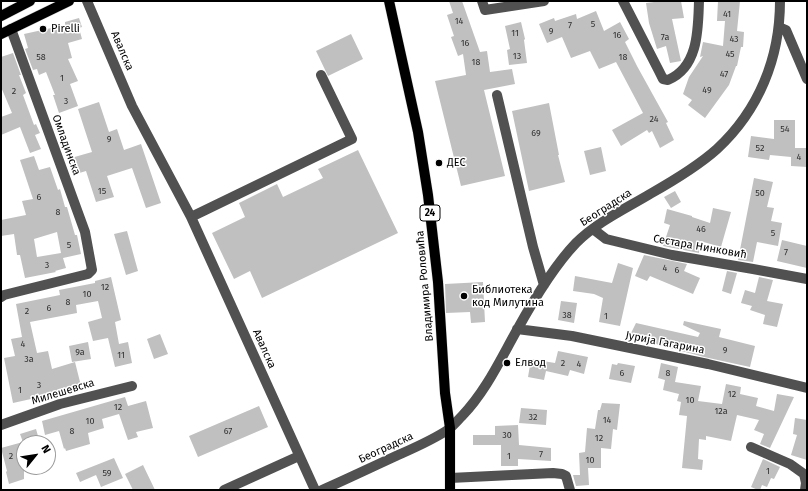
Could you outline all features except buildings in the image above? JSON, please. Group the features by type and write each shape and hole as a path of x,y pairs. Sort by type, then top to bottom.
{"main road":[{"path":"1,16 30,1"},
{"path":"1,34 69,1"},
{"name":"Владимира Роловића","path":"389,1 418,132 428,195 438,282 445,393 450,428"},
{"name":"24","path":"450,428 450,490"}],"street":[{"name":"Авалска","path":"87,1 132,106 192,217 315,490"},
{"path":"484,6 544,1"},
{"path":"623,1 663,79 668,80 679,73 685,66 694,48 697,40 699,1"},
{"name":"Београдска","path":"322,490 426,442 450,428 473,405 482,392 517,329 544,285 577,242 593,229 678,178 706,158 727,139 746,116 769,74 779,27 780,1"},
{"path":"779,27 786,30 807,79"},
{"name":"Омладинска","path":"1,297 88,274 92,270 85,232 11,29"},
{"path":"192,217 352,139 320,75"},
{"path":"496,95 544,285"},
{"name":"Сестара Нинковић","path":"593,229 606,239 665,254 753,268 807,279"},
{"name":"Јурија Гагарина","path":"517,329 587,339 708,364 807,388"},
{"name":"Милешевска","path":"1,425 60,404 132,386"},
{"path":"751,447 790,464 804,474 806,490"},
{"path":"224,490 299,456"},
{"path":"450,478 552,473 566,476 570,490"}],"place":[{"name":"Pirelli","path":"43,29"},
{"name":"ДЕС","path":"439,163"},
{"name":"Библиотека код Милутина","path":"464,296"},
{"name":"Елвод","path":"507,363"}]}
